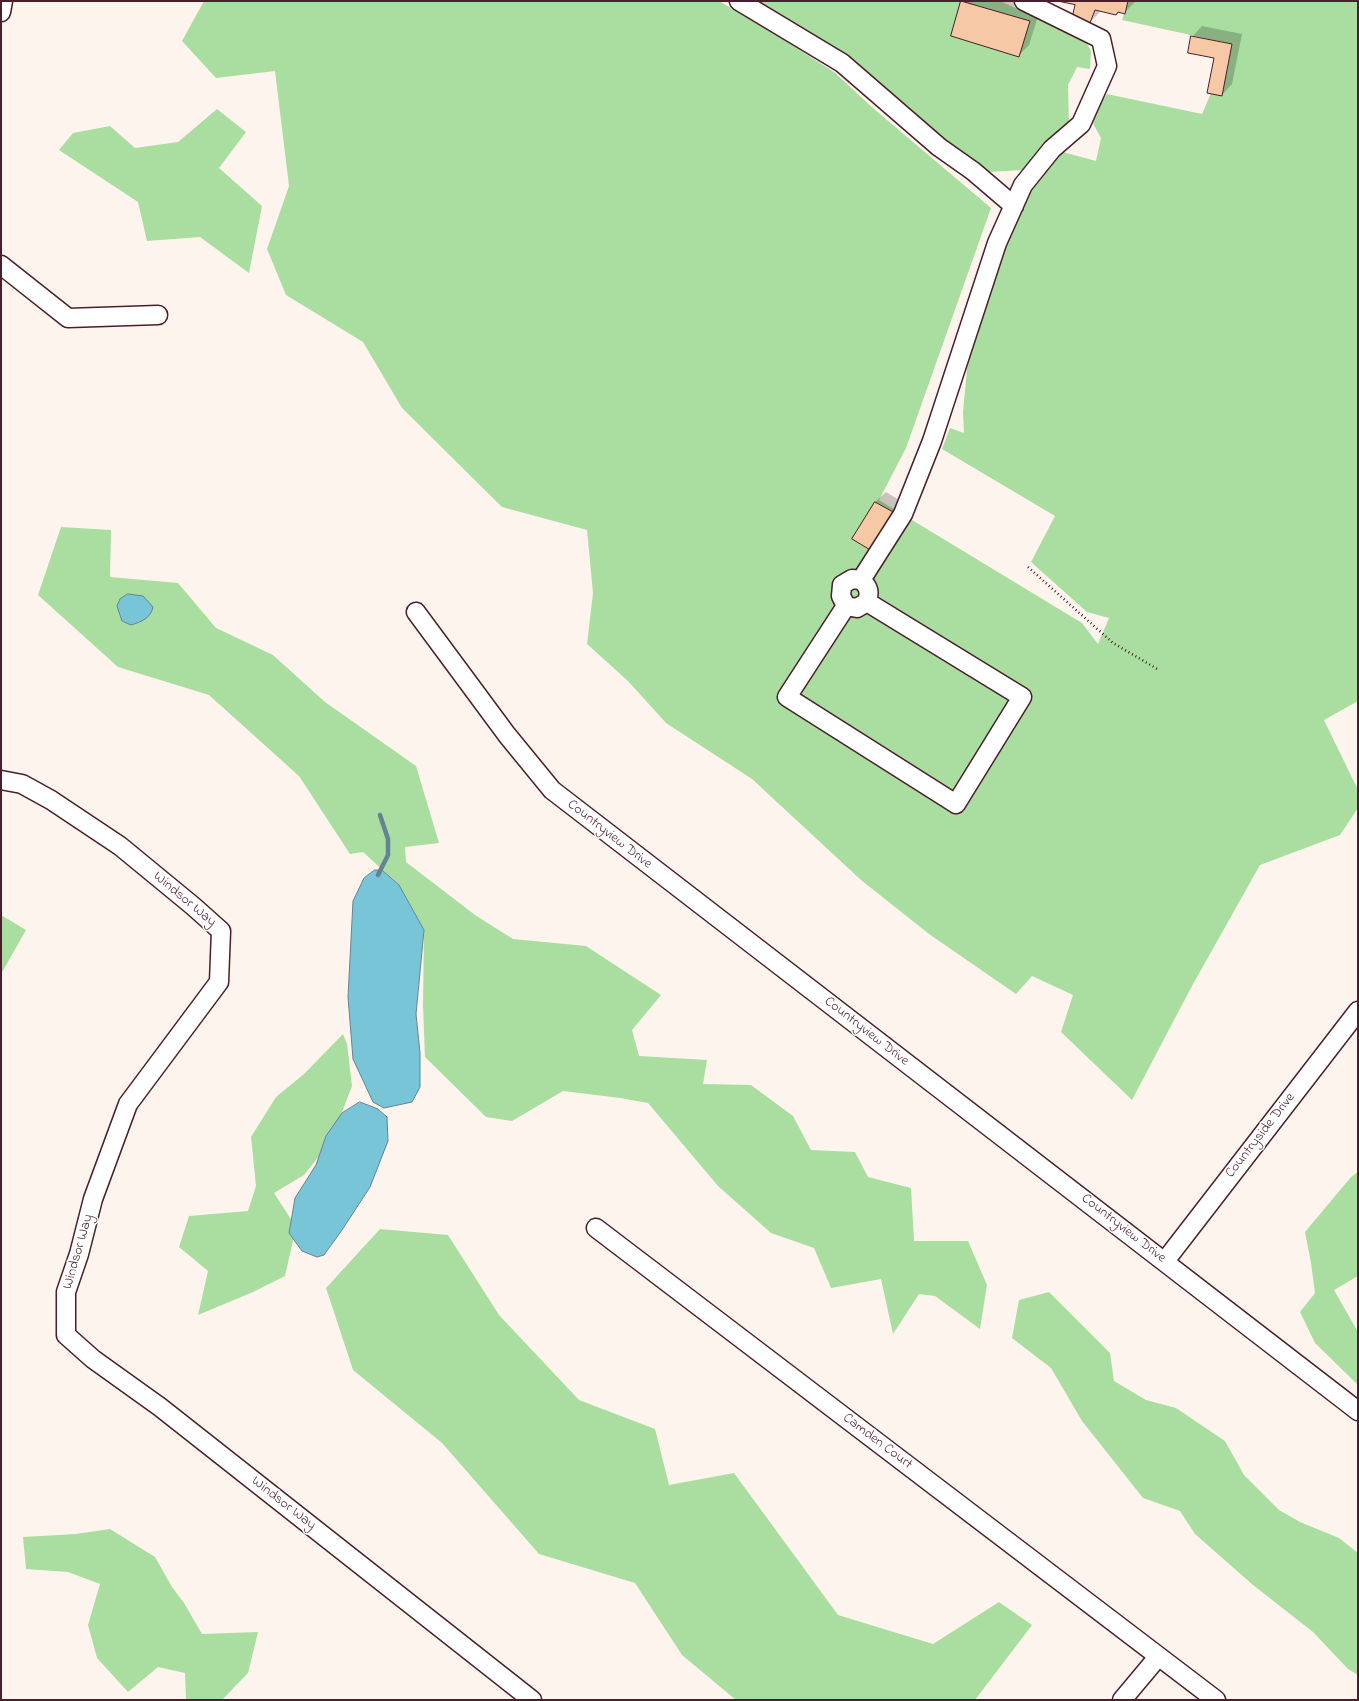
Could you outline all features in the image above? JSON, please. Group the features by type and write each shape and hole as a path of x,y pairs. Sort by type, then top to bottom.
{"street":[{"path":"1,12 3,1"},
{"path":"739,1 842,63 939,147 973,171 1014,206"},
{"path":"861,580 903,514 932,441 997,243 1023,185 1052,149 1081,124 1107,66 1101,39 1024,1"},
{"path":"1,265 68,318 158,315"},
{"path":"852,579 861,580 867,585 869,591 867,602 857,608 846,606 841,596 842,585 852,579"},
{"path":"846,606 787,697 956,804 1022,697 867,602"},
{"name":"Countryview Drive","path":"416,612 507,735 552,790 1358,1411"},
{"name":"Windsor Way","path":"1,780 22,784 51,800 120,846 221,931 218,982 128,1104 93,1199 80,1254 66,1292 66,1335 93,1359 166,1412 532,1700"},
{"name":"Countryside Drive","path":"1165,1261 1356,1018"},
{"name":"Camden Court","path":"596,1228 1216,1700"},
{"path":"1122,1700 1158,1657"}],"path":[{"path":"1028,567 1113,642 1159,670"}],"green space":[{"path":"204,1 719,1 834,72 874,109 991,208 906,448 879,500 1082,623 1098,644 1109,618 1087,612 1031,562 1055,516 942,449 950,428 964,433 963,412 969,348 1014,206 1052,149 1096,161 1101,138 1090,118 1107,94 1202,114 1232,44 1122,20 1128,1 1358,1 1358,701 1324,720 1358,790 1358,808 1340,835 1260,865 1193,984 1132,1100 1061,1032 1073,995 1032,976 1016,994 929,934 861,880 752,779 666,723 628,681 587,644 593,593 587,530 502,507 402,408 363,342 286,295 267,249 289,186 275,71 216,78 182,41"},
{"path":"753,1 1000,1 1085,40 1091,51 1090,69 1077,67 1068,85 1069,126 1024,170 988,172 947,145 848,60 786,18"},
{"path":"217,109 246,132 219,168 262,206 249,273 200,237 147,241 138,202 59,150 73,133 110,126 135,148 178,142"},
{"path":"61,527 111,530 110,577 178,583 216,628 273,655 325,702 416,766 439,843 405,847 406,862 475,915 513,939 586,946 661,995 632,1030 639,1056 707,1060 703,1084 751,1085 793,1116 811,1150 855,1152 868,1177 911,1188 914,1241 968,1241 987,1285 980,1329 935,1296 919,1294 893,1334 881,1279 831,1288 814,1248 771,1233 718,1186 648,1103 563,1091 512,1121 486,1117 425,1057 423,1006 424,930 399,885 363,852 350,854 299,776 209,695 118,667 38,595"},
{"path":"1,915 26,930 1,974"},
{"path":"343,1034 347,1044 352,1086 331,1141 304,1175 274,1193 296,1227 285,1276 253,1292 198,1315 208,1271 179,1247 189,1216 248,1211 256,1186 251,1137 276,1097 304,1074"},
{"path":"1358,1172 1358,1276 1334,1290 1358,1332 1358,1385 1315,1343 1300,1312 1315,1293 1305,1232 1351,1177"},
{"path":"380,1229 448,1235 499,1315 579,1400 655,1429 669,1485 734,1473 838,1615 933,1644 999,1602 1032,1625 975,1700 736,1700 682,1655 635,1583 539,1554 442,1443 353,1370 326,1288"},
{"path":"1049,1292 1110,1353 1114,1381 1146,1400 1176,1408 1225,1441 1244,1475 1279,1510 1300,1522 1339,1538 1358,1553 1358,1675 1348,1669 1313,1632 1253,1585 1195,1534 1180,1511 1143,1498 1082,1421 1051,1368 1012,1338 1019,1300"},
{"path":"110,1529 155,1557 202,1634 258,1632 248,1673 222,1700 186,1700 185,1673 158,1667 128,1692 97,1658 88,1625 100,1584 68,1572 26,1569 23,1537 76,1534"}],"water":[{"path":"128,594 143,596 153,607 148,617 131,625 122,621 117,606 120,599"},
{"path":"375,870 382,870 399,885 424,930 416,1014 420,1053 420,1087 412,1102 384,1108 373,1102 353,1059 348,997 353,901 364,878"},
{"path":"360,1102 378,1109 387,1117 388,1141 370,1187 324,1255 317,1257 302,1251 289,1233 295,1198 316,1165 326,1136 342,1113"}],"building":[{"path":"961,1 1030,21 1019,57 951,36"},
{"path":"1058,1 1128,1 1125,14 1118,12 1116,15 1095,10 1090,23 1072,18 1075,5"},
{"path":"1191,36 1232,44 1222,96 1207,93 1214,58 1188,53"},
{"path":"875,502 895,513 872,551 852,539"}],"waterway":[{"path":"378,875 388,855 388,839 380,815"}]}
